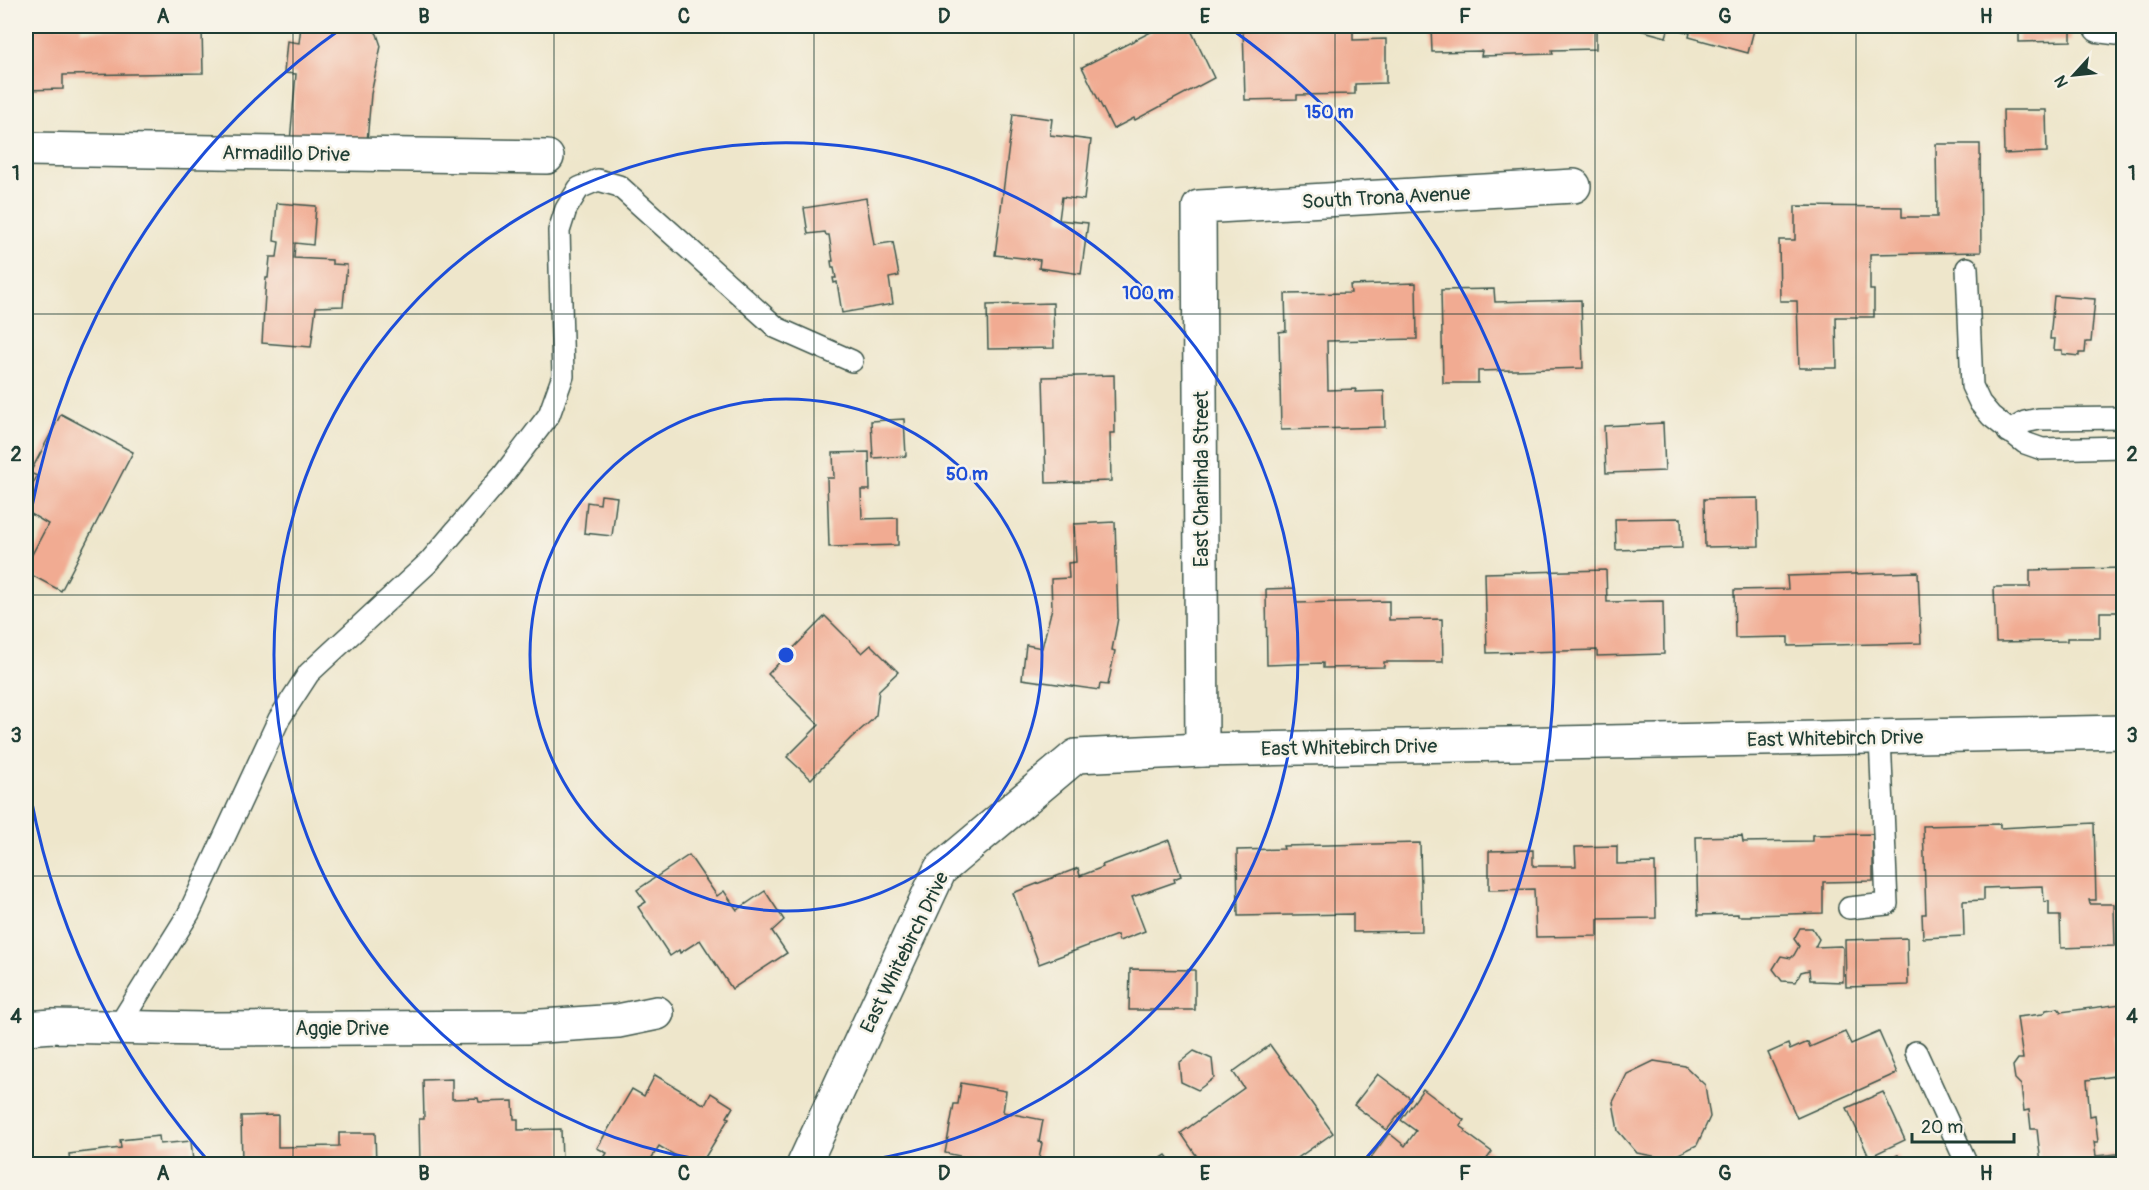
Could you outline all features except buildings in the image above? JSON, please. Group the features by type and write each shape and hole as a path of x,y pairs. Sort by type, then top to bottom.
{"street":[{"name":"Armadillo Drive","path":"26,149 547,157"},
{"name":"South Trona Avenue","path":"1199,207 1574,186"},
{"name":"East Charlinda Street","path":"1199,207 1202,750"},
{"name":"East Whitebirch Drive","path":"804,1164 940,870 1076,756 1202,750 2124,732"},
{"name":"Aggie Drive","path":"26,1028 527,1027 618,1021 657,1013"}],"lane":[{"path":"118,1028 189,913 279,719 309,673 429,562 504,474 549,415 563,376 559,231 566,209 579,188 598,180 619,186 777,328 852,361"},
{"path":"1967,268 1972,386 1980,403 2008,432 2025,443 2042,449 2124,447"},
{"path":"2008,432 2025,422 2039,419 2124,418"},
{"path":"1849,908 1887,904 1880,737"},
{"path":"1916,1052 1967,1164"}]}
